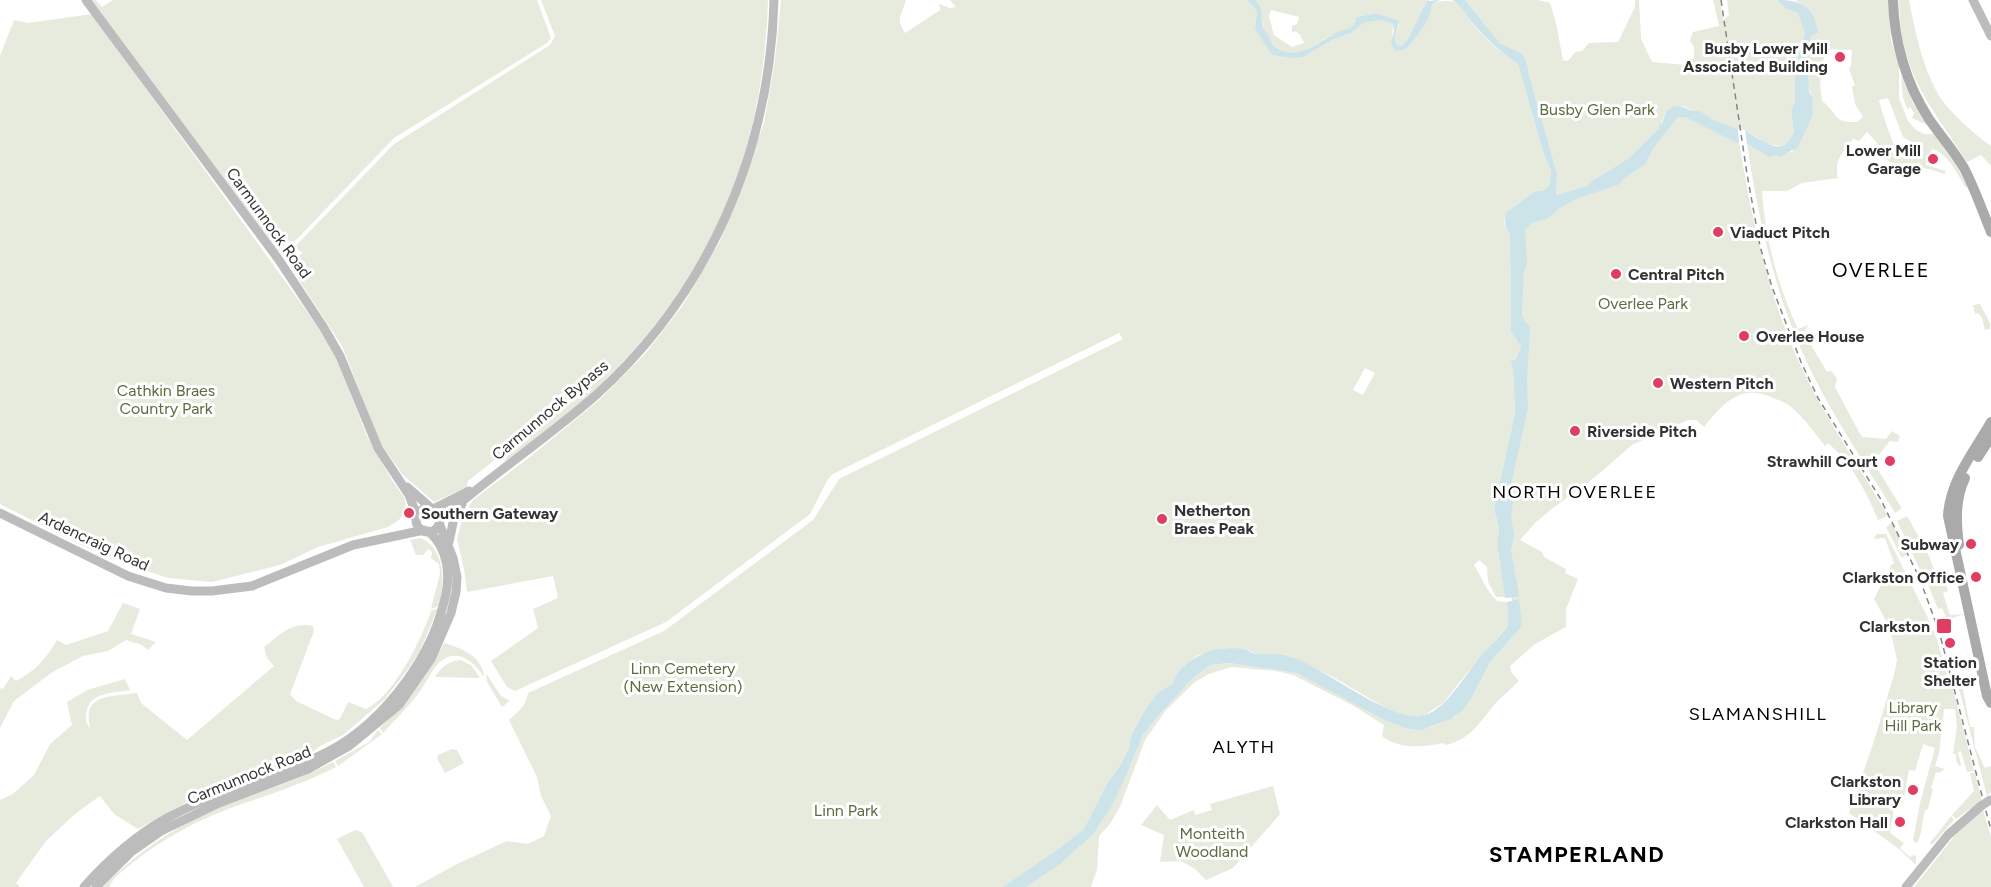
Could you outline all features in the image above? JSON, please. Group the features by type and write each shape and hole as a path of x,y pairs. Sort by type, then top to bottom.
{"main road":[{"name":"Carmunnock Road","path":"86,0 279,260 324,328 340,356 378,448 409,495 417,517"},
{"name":"Carmunnock Bypass","path":"440,521 469,495 565,420 619,373 673,308 704,260 742,178 758,126 769,65 774,0"},
{"path":"1893,0 1901,55 1914,92 1976,191 1991,232"},
{"path":"1973,0 1991,36"},
{"path":"1990,694 1948,516 1950,498 1956,480 1991,422"},
{"path":"1990,694 1959,543 1957,507 1960,489 1966,476 1991,437"},
{"name":"Carmunnock Road","path":"399,480 432,509"},
{"name":"Carmunnock Bypass","path":"432,509 486,482"},
{"path":"449,545 454,518 469,495"},
{"path":"424,509 432,509 437,512 440,521 435,529 426,531 418,525 417,517 424,509"},
{"name":"Ardencraig Road","path":"0,513 128,576 166,588 192,591 252,586 354,545 426,531"},
{"name":"Ardencraig Road","path":"385,538 401,530 417,517"},
{"name":"Carmunnock Road","path":"96,887 131,852 161,831 219,803 308,769 349,746 399,705 431,658 451,613 456,592 457,577 440,521"},
{"name":"Carmunnock Road","path":"84,887 115,854 167,819 212,797 321,755 359,731 402,689 426,649 447,592 445,557 439,543 426,531"},
{"path":"1906,887 1956,826 1990,799"}],"green space":[{"path":"90,0 96,0 102,7 113,0 537,0 551,38 547,43 394,138 296,240 284,251 279,252"},
{"path":"541,0 768,0 764,55 756,108 743,159 725,208 702,255 674,299 641,342 592,392 512,457 505,461 500,456 468,481 467,487 434,502 403,475 380,443 342,346 287,262 303,253 299,250 293,256 286,256 394,144 550,45 555,36"},
{"path":"781,0 906,0 900,20 905,33 940,10 939,4 950,8 956,7 950,0 1247,0 1257,11 1255,27 1272,55 1303,57 1332,40 1351,33 1363,23 1380,20 1393,24 1392,43 1404,50 1425,24 1432,4 1446,1 1455,2 1461,6 1482,35 1518,64 1542,149 1551,171 1549,185 1545,190 1531,195 1507,214 1504,221 1510,235 1511,331 1521,346 1516,359 1510,361 1513,369 1515,413 1494,509 1499,529 1497,544 1505,597 1496,597 1488,582 1487,567 1479,560 1474,565 1493,597 1497,601 1507,602 1508,627 1483,653 1443,703 1422,717 1406,716 1389,710 1333,677 1290,656 1258,654 1245,649 1226,648 1198,655 1174,684 1157,693 1143,713 1131,736 1129,748 1120,766 1108,782 1084,830 1006,887 415,887 507,841 528,844 544,836 551,816 541,796 537,777 509,720 524,705 528,693 664,631 813,520 839,479 1123,339 1119,333 833,474 828,479 810,514 666,622 515,691 507,687 491,661 538,628 533,609 558,598 553,576 467,592 457,539 462,519 473,500 598,401 645,354 683,305 720,241 764,123 775,60","holes":["1365,368 1375,373 1363,395 1353,390"]},
{"path":"1256,0 1429,0 1408,39 1401,46 1396,44 1395,37 1399,24 1376,13 1356,17 1350,28 1295,53 1280,50 1272,44 1264,28","holes":["1271,10 1299,17 1297,24 1292,26 1292,33 1296,31 1304,43 1292,47 1274,35 1269,16"]},
{"name":"Busby Glen Park","path":"1465,0 1538,0 1550,3 1563,60 1568,61 1575,52 1582,51 1589,43 1618,42 1635,7 1635,0 1639,0 1641,39 1652,62 1686,65 1694,58 1694,47 1690,40 1693,32 1719,26 1713,0 1720,0 1723,20 1729,15 1727,0 1777,0 1786,9 1801,16 1805,33 1795,68 1795,102 1791,111 1794,133 1786,145 1767,144 1745,130 1713,120 1683,106 1667,110 1659,128 1629,158 1587,186 1556,195 1557,173 1523,54 1500,43"},
{"path":"1795,0 1888,0 1891,41 1899,64 1899,98 1908,121 1916,130 1924,134 1934,134 1968,187 1966,188 1948,160 1938,152 1932,149 1926,165 1946,171 1944,174 1888,161 1867,132 1859,141 1853,139 1842,153 1837,166 1838,178 1802,183 1787,191 1762,191 1766,226 1774,262 1784,296 1798,329 1808,325 1804,333 1827,372 1831,371 1837,378 1835,387 1860,434 1863,437 1886,439 1892,431 1900,436 1898,442 1890,441 1878,456 1875,465 1901,507 1895,513 1830,407 1811,371 1788,316 1770,260 1757,203 1747,144 1775,155 1793,151 1813,97 1808,85 1807,72 1814,46 1810,43 1810,36 1818,32 1814,17","holes":["1828,49 1852,50 1849,69 1855,85 1852,87 1855,104 1863,117 1857,122 1839,119 1822,101 1820,85 1824,56","1888,98 1903,137 1920,147 1917,153 1907,156 1895,147 1879,100"]},
{"path":"1899,0 1909,0 1923,60 1938,94 1962,122 1991,146 1991,166 1981,155 1967,162 1919,87 1905,48"},
{"name":"Cathkin Braes Country Park","path":"92,14 321,331 335,354 367,436 405,499 406,509 399,520 388,527 318,547 280,565 212,582 168,578 134,567 83,546 0,504 0,56 14,20 28,23"},
{"path":"1901,75 1914,105 1927,125 1912,118 1914,113 1910,107 1908,110 1903,98"},
{"name":"Overlee Park","path":"1679,110 1738,135 1755,227 1771,287 1792,346 1824,411 1888,516 1878,520 1863,489 1844,459 1828,443 1825,446 1796,411 1762,394 1743,394 1726,403 1704,427 1696,420 1688,420 1632,445 1535,523 1520,540 1542,552 1544,557 1566,569 1565,573 1578,579 1566,609 1566,627 1535,644 1510,666 1511,672 1519,681 1468,735 1445,745 1444,743 1420,746 1396,744 1382,736 1384,725 1352,705 1293,675 1231,667 1209,674 1195,682 1166,710 1145,740 1120,807 1110,824 1099,836 1097,869 1091,887 1012,887 1103,819 1124,781 1143,735 1192,679 1210,665 1229,663 1298,673 1386,721 1405,728 1431,727 1455,717 1471,699 1490,662 1519,629 1508,584 1505,497 1523,363 1519,325 1520,224 1607,182"},
{"path":"1980,304 1990,323 1990,329 1985,330 1982,318 1978,313 1975,314 1973,305"},
{"path":"1907,516 1927,551 1940,585 1946,584 1948,591 1943,593 1950,615 1964,614 1947,620 1942,608 1938,609 1922,570 1897,521"},
{"path":"1892,523 1906,551 1906,555 1902,558 1886,527"},
{"name":"Library Hill Park","path":"1876,534 1886,534 1930,622 1950,687 1953,689 1974,771 1967,772 1961,751 1958,752 1961,765 1959,766 1956,754 1953,754 1957,726 1955,709 1944,709 1939,754 1935,766 1945,769 1939,773 1936,772 1928,809 1925,810 1917,843 1913,841 1920,803 1935,748 1923,744 1915,771 1909,770 1903,803 1895,802 1890,833 1904,843 1900,848 1910,857 1916,856 1916,865 1899,849 1849,813 1874,741 1897,660 1890,628 1874,599 1894,563 1885,538 1874,539"},
{"path":"421,538 435,550 442,568 441,597 438,606 431,609 440,574 439,564 431,558 432,552 428,549 423,555 416,555 410,540"},
{"path":"123,603 140,609 131,634 156,642 148,650 142,645 126,640 108,651 83,656 51,673 14,701 0,728 0,688 3,689 11,676 16,681 29,673 44,659 57,640 66,645 108,631"},
{"path":"438,608 420,651 409,668 385,699 343,735 306,756 189,801 138,829 114,814 100,796 76,813 46,841 16,883 20,887 0,887 0,800 13,794 34,775 50,744 72,725 67,702 87,690 125,679 130,690 104,694 89,704 86,717 90,728 90,708 94,703 108,697 137,693 141,703 187,740 274,666 267,658 264,647 286,630 305,625 313,626 314,631 290,694 296,701 336,720 340,719 348,702 366,709 387,692 421,637 431,611"},
{"path":"444,643 476,659 485,678 463,657 450,656 436,666 414,699 383,733 380,728 415,688"},
{"path":"461,660 471,665 480,678 435,677 446,665"},
{"path":"486,673 501,696 510,701 502,707 487,682"},
{"path":"1961,687 1970,727 1974,727 1975,747 1985,768 1991,766 1991,792 1987,796 1959,689"},
{"path":"378,730 382,734 338,766 335,761 369,742"},
{"path":"452,749 457,750 464,763 445,773 437,758 438,755"},
{"path":"333,762 336,767 323,773 215,814 190,826 165,840 118,874 109,887 103,887 145,850 191,821"},
{"path":"1970,773 1975,773 1982,800 1956,819 1952,815 1974,791"},
{"name":"Monteith Woodland","path":"1273,786 1280,814 1233,868 1206,880 1195,869 1181,861 1160,862 1164,835 1141,825 1157,805 1170,820 1194,810 1195,815 1212,810 1210,804"},
{"path":"1983,810 1991,837 1991,887 1914,887 1957,833"},
{"path":"1951,816 1954,820 1932,845 1930,843"},
{"path":"355,830 362,832 393,887 364,887 337,839"}],"water":[{"path":"1247,0 1256,0 1258,3 1263,26 1272,44 1279,50 1295,52 1310,48 1350,28 1356,17 1376,13 1399,21 1395,37 1396,44 1401,46 1408,39 1427,1 1440,0 1432,4 1426,22 1415,39 1404,50 1395,51 1391,43 1393,24 1380,20 1363,23 1351,33 1332,40 1303,57 1293,58 1272,55 1255,29 1257,11"},
{"path":"1452,0 1465,0 1500,43 1523,54 1557,173 1556,195 1587,186 1629,158 1659,128 1667,110 1672,107 1681,106 1700,111 1713,120 1738,129 1739,144 1685,117 1678,117 1654,147 1645,164 1623,179 1620,184 1576,199 1547,219 1531,223 1525,231 1527,263 1524,271 1522,312 1524,320 1530,327 1528,408 1511,485 1514,498 1511,514 1514,535 1511,551 1519,594 1517,597 1505,598 1497,544 1499,529 1494,509 1515,413 1513,369 1510,361 1516,359 1521,346 1511,332 1510,235 1505,220 1506,213 1534,192 1545,190 1549,185 1551,171 1542,149 1518,64 1490,41"},
{"path":"1777,0 1793,1 1805,6 1814,16 1818,32 1810,37 1810,43 1814,46 1807,61 1809,92 1813,97 1812,117 1798,147 1780,157 1776,155 1770,157 1747,144 1745,130 1775,146 1785,145 1794,133 1791,111 1795,102 1795,68 1805,33 1798,13 1786,9"},
{"path":"1519,599 1522,626 1490,662 1471,699 1462,711 1451,719 1421,730 1405,728 1386,721 1297,673 1229,663 1210,665 1192,679 1143,735 1111,807 1093,834 1060,864 1026,887 1003,887 1084,829 1108,782 1120,766 1129,748 1131,736 1143,713 1157,693 1173,684 1180,670 1198,656 1217,649 1230,648 1244,649 1257,654 1288,656 1306,663 1391,710 1420,716 1438,708 1447,700 1483,653 1508,626 1507,602"}],"railway":[{"path":"1721,0 1747,174 1760,246 1772,287 1801,362 1818,398 1880,498 1919,577 1939,631 1991,830"}],"place":[{"name":"Busby Lower Mill Associated Building","path":"1840,57"},
{"name":"Lower Mill Garage","path":"1933,159"},
{"name":"Viaduct Pitch","path":"1718,232"},
{"name":"Central Pitch","path":"1616,274"},
{"name":"Overlee House","path":"1744,336"},
{"name":"Western Pitch","path":"1658,383"},
{"name":"Riverside Pitch","path":"1575,431"},
{"name":"Strawhill Court","path":"1890,461"},
{"name":"Southern Gateway","path":"409,513"},
{"name":"Netherton Braes Peak","path":"1162,519"},
{"name":"Subway","path":"1971,544"},
{"name":"Clarkston Office","path":"1976,577"},
{"name":"Clarkston","path":"1944,626"},
{"name":"Station Shelter","path":"1950,643"},
{"name":"Clarkston Library","path":"1913,790"},
{"name":"Clarkston Hall","path":"1900,822"}],"district":[{"name":"OVERLEE","path":"1881,270"},
{"name":"NORTH OVERLEE","path":"1575,492"},
{"name":"SLAMANSHILL","path":"1758,714"},
{"name":"ALYTH","path":"1244,747"},
{"name":"STAMPERLAND","path":"1577,854"}],"park label":[{"name":"Linn Cemetery (New Extension)","path":"683,677"},
{"name":"Linn Park","path":"846,810"}]}
